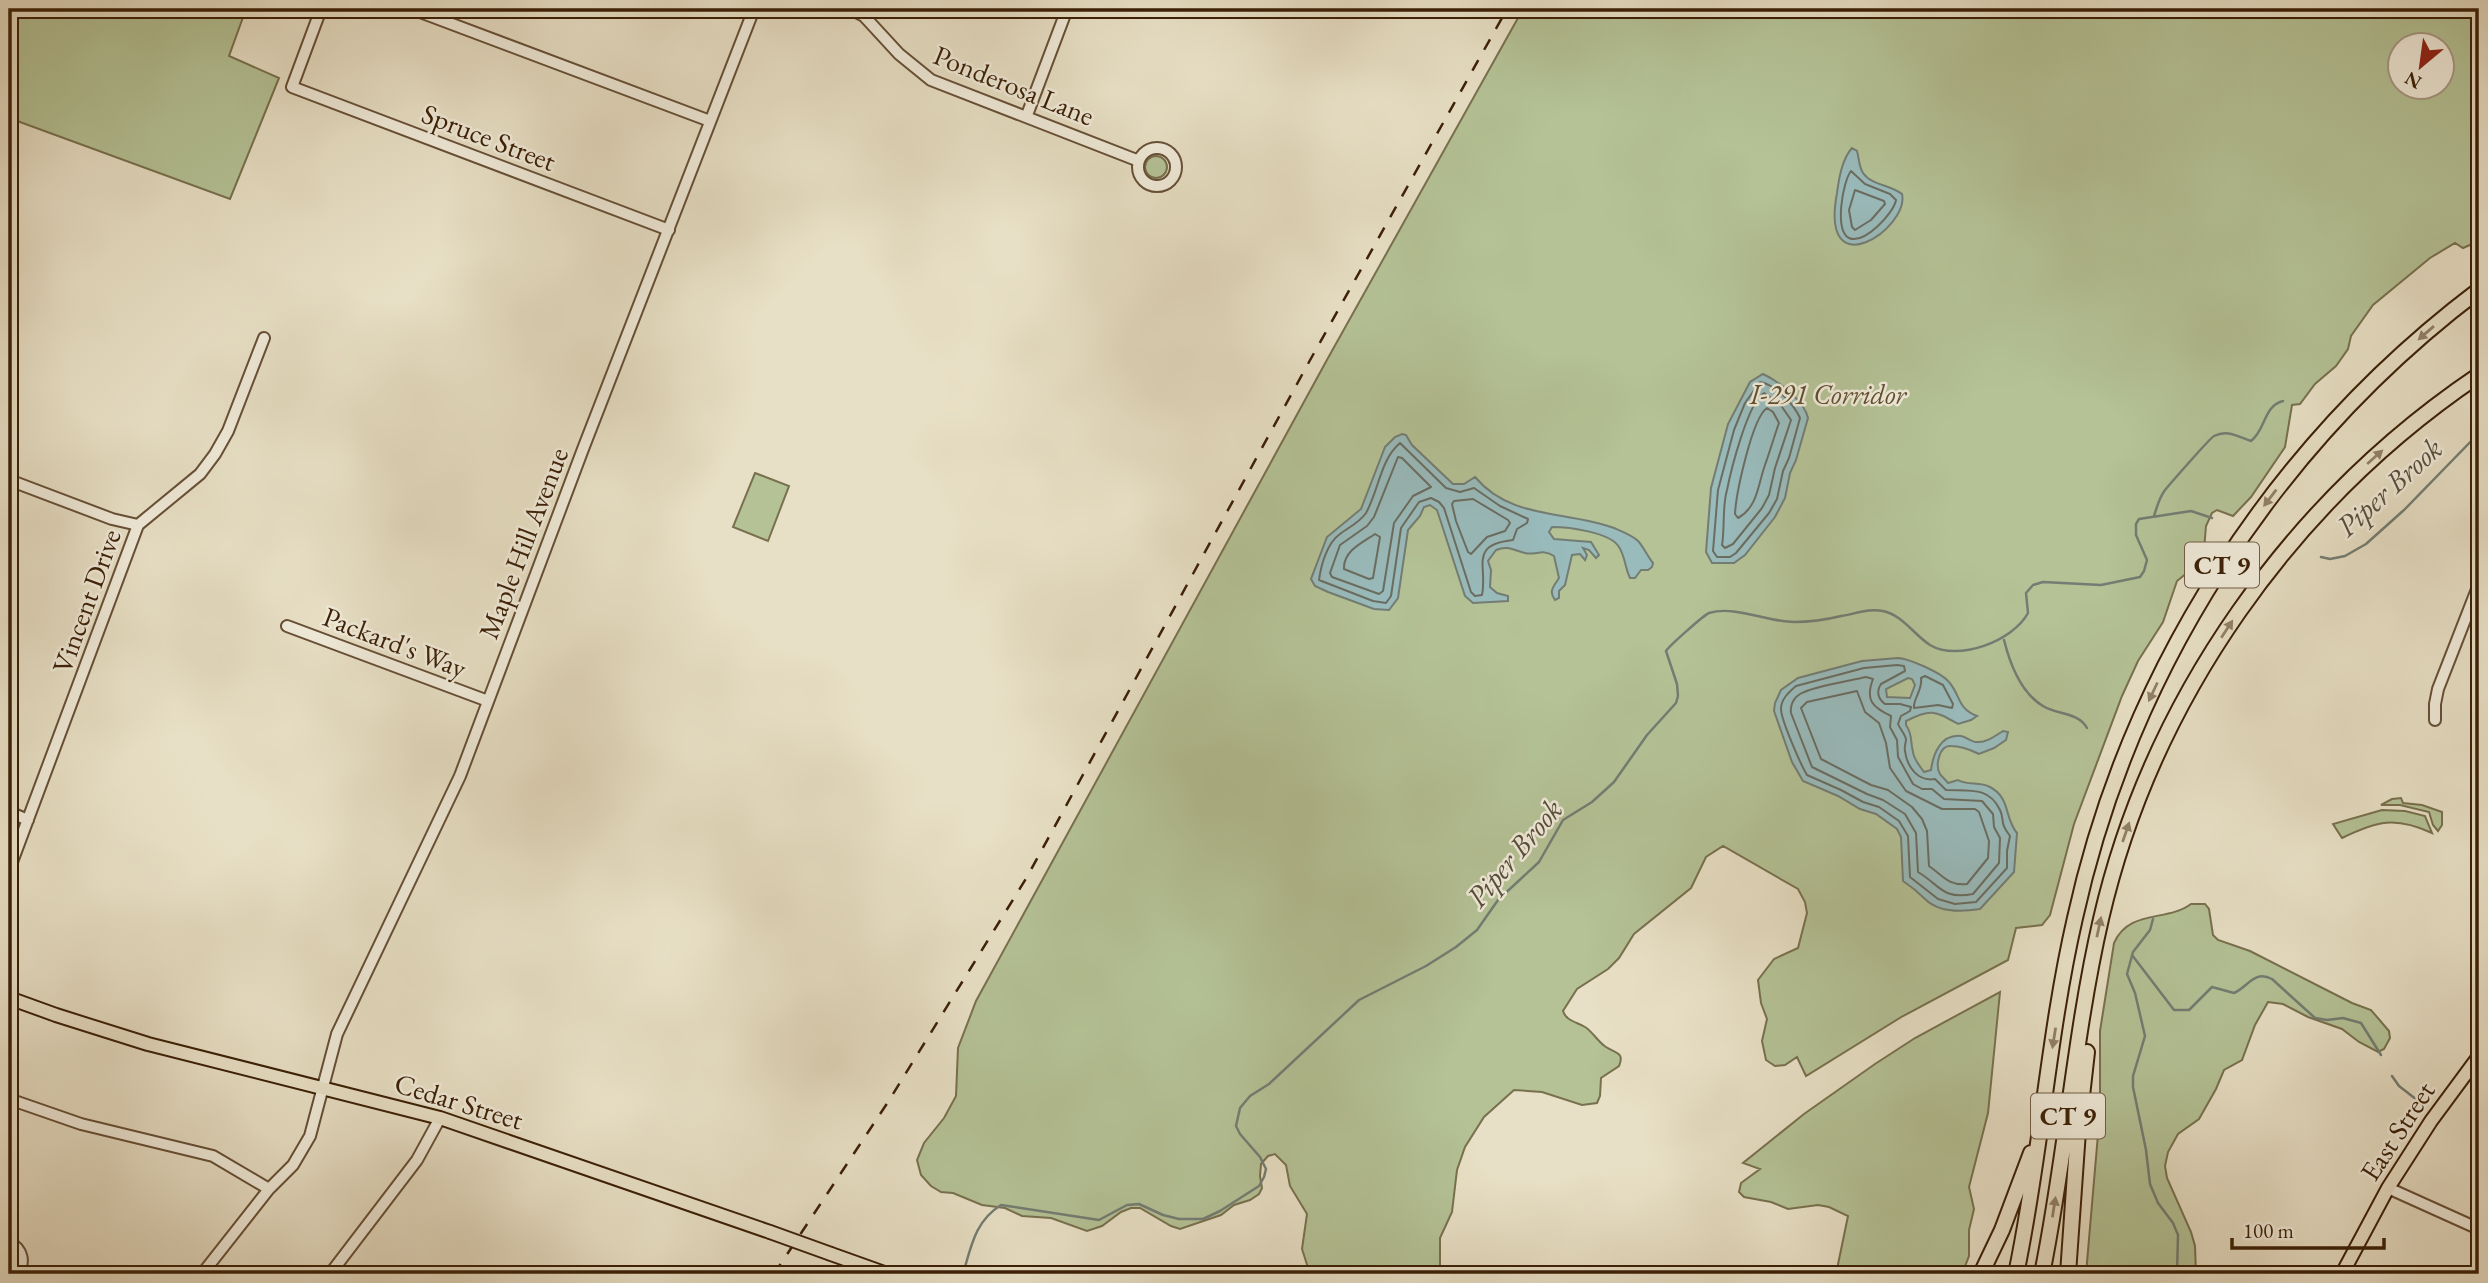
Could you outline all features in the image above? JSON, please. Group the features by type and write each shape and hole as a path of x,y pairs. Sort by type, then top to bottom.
{"highway":[{"name":"CT 9","path":"2016,1274 2064,971 2076,912 2102,819 2137,727 2179,638 2222,565 2272,495 2339,416 2407,349 2479,290"},
{"name":"CT 9","path":"2042,1274 2086,996 2106,898 2128,825 2165,738 2202,668 2247,600 2296,538 2351,479 2411,425 2479,375"},
{"path":"2068,1274 2088,1034 2086,996"},
{"path":"1981,1274 2003,1230 2024,1169 2039,1139"}],"main road":[{"name":"Cedar Street","path":"9,998 148,1044 440,1118 887,1274"},
{"name":"East Street","path":"2342,1274 2388,1188 2431,1121 2479,1056"}],"street":[{"name":"Spruce Street","path":"321,9 292,87 669,230"},
{"path":"412,9 710,121"},
{"name":"Ponderosa Lane","path":"850,9 864,16 907,61 931,80 1027,115 1139,161"},
{"path":"1027,115 1067,9"},
{"name":"Maple Hill Avenue","path":"202,1274 269,1189 293,1165 310,1136 337,1034 460,776 581,453 669,230 750,10"},
{"name":"Vincent Drive","path":"9,870 138,525 200,474 215,454 228,431 264,338"},
{"path":"9,480 112,519 138,525"},
{"path":"2435,720 2438,690 2479,584"},
{"name":"Packard's Way","path":"287,626 488,701"},
{"path":"9,812 28,820"},
{"path":"9,1099 81,1124 213,1156 269,1189"},
{"path":"330,1274 417,1160 440,1118"},
{"path":"2388,1188 2479,1229"},
{"path":"9,1242 18,1248 22,1255 23,1263 17,1274"}],"green space":[{"path":"9,9 246,9 229,56 279,78 230,199 9,118"},
{"name":"I-291 Corridor","path":"1523,9 2479,9 2479,241 2463,248 2455,243 2430,258 2373,305 2351,336 2348,349 2336,366 2315,384 2300,404 2292,405 2285,447 2251,497 2233,516 2217,510 2212,513 2206,526 2204,550 2188,572 2177,581 2163,622 2138,661 2122,696 2074,824 2050,915 2042,925 2016,928 2008,960 1903,1016 1806,1076 1797,1057 1785,1065 1775,1066 1766,1060 1762,1041 1767,1019 1761,1003 1758,980 1774,959 1798,948 1807,913 1805,902 1798,889 1723,846 1706,857 1691,888 1634,934 1619,958 1608,969 1577,989 1563,1011 1569,1019 1585,1027 1603,1045 1620,1055 1619,1066 1601,1078 1597,1103 1582,1105 1542,1092 1514,1090 1484,1117 1465,1147 1457,1170 1452,1212 1440,1238 1440,1274 1310,1274 1302,1249 1307,1214 1290,1186 1286,1165 1275,1154 1268,1156 1261,1164 1262,1188 1259,1194 1234,1205 1221,1215 1180,1229 1140,1208 1131,1208 1102,1226 1087,1231 1051,1218 1022,1216 1005,1208 982,1205 953,1193 941,1192 921,1175 917,1160 924,1143 944,1118 956,1096 958,1048 976,1001 1328,358"},
{"path":"1152,156 1160,156 1167,163 1167,171 1160,178 1152,178 1145,171 1145,163"},
{"path":"755,473 789,486 768,541 733,527"},
{"path":"2401,798 2403,803 2422,805 2442,812 2442,825 2438,831 2429,812 2400,805 2381,805"},
{"path":"2382,810 2405,811 2425,816 2432,833 2407,824 2386,823 2376,824 2342,838 2333,824"},
{"path":"2191,904 2205,904 2209,909 2213,935 2218,940 2250,951 2371,1010 2389,1031 2390,1038 2384,1049 2378,1052 2342,1029 2308,1017 2283,1004 2268,1002 2255,1025 2242,1060 2224,1070 2199,1119 2178,1134 2168,1152 2165,1166 2167,1178 2191,1232 2195,1246 2196,1274 2086,1274 2100,1111 2100,1031 2114,943 2129,925 2171,913"},
{"path":"2000,992 1988,1113 1969,1187 1974,1209 1969,1230 1969,1256 1962,1274 1836,1274 1848,1216 1818,1205 1788,1209 1771,1202 1744,1197 1739,1192 1741,1183 1760,1169 1743,1163 1804,1114 1915,1038"}],"water":[{"path":"1852,148 1857,151 1861,168 1867,177 1902,194 1901,208 1893,222 1866,242 1852,244 1841,238 1835,222 1840,175"},
{"path":"1763,374 1796,398 1808,418 1790,473 1785,498 1775,517 1745,555 1734,563 1712,563 1706,552 1711,488 1728,424 1750,382"},
{"path":"1402,434 1453,484 1464,484 1475,477 1489,491 1505,501 1540,512 1614,528 1638,541 1653,563 1652,567 1641,570 1635,578 1630,578 1621,551 1614,542 1588,531 1552,527 1549,532 1554,539 1591,542 1599,555 1596,558 1583,548 1587,555 1585,560 1580,554 1572,555 1559,598 1555,600 1552,594 1559,578 1554,556 1504,548 1496,550 1488,561 1491,570 1490,587 1497,593 1508,596 1508,601 1473,603 1465,596 1437,510 1430,505 1424,507 1408,530 1398,598 1389,610 1374,609 1315,586 1311,579 1327,537 1361,509 1385,447"},
{"path":"1898,658 1925,667 1945,678 1966,709 1977,716 1958,724 1933,713 1921,714 1906,721 1914,755 1924,772 1931,770 1936,752 1948,738 1961,736 1980,742 2003,731 2008,732 2006,740 1979,754 1962,747 1947,747 1941,752 1938,761 1940,774 1948,783 1958,780 1986,785 1997,792 2017,833 2014,872 1980,909 1951,910 1931,904 1903,881 1901,837 1897,829 1876,814 1803,781 1792,762 1774,711 1781,690 1798,678 1862,661","holes":["1908,678 1912,679 1915,685 1910,698 1887,697 1886,689"]}],"waterway":[{"path":"2154,516 2165,490 2214,436 2228,433 2251,441 2260,431 2268,413 2283,401"},
{"name":"Piper Brook","path":"2321,557 2330,559 2345,556 2366,544 2404,510 2479,433"},
{"name":"Piper Brook","path":"963,1274 980,1227 992,1211 1001,1205 1099,1220 1127,1205 1139,1204 1179,1219 1203,1219 1259,1186 1266,1169 1236,1126 1240,1108 1250,1096 1269,1084 1359,1000 1426,966 1477,930 1498,900 1539,862 1563,820 1592,802 1614,782 1647,735 1676,703 1677,684 1666,651 1709,613 1740,612 1784,621 1806,622 1878,610 1903,621 1930,645 1942,650 1969,650 1998,640 2021,623 2028,613 2026,593 2033,585 2043,582 2101,585 2140,577 2147,560 2136,535 2139,519 2191,511 2212,518"},
{"path":"2004,640 2013,668 2028,694 2049,709 2073,716 2087,728"},
{"path":"2153,919 2150,930 2133,952 2127,974 2135,993 2145,1036 2133,1076 2133,1087 2150,1184 2158,1203 2173,1223 2178,1235 2177,1274"},
{"path":"2132,955 2174,1010 2189,1010 2212,987 2234,993 2252,980 2266,977 2272,979 2315,1018 2343,1018 2361,1023 2381,1055"},
{"path":"2392,1076 2399,1086 2417,1100"}],"railway":[{"path":"774,1274 888,1102 1027,877 1309,362 1507,9"}]}
